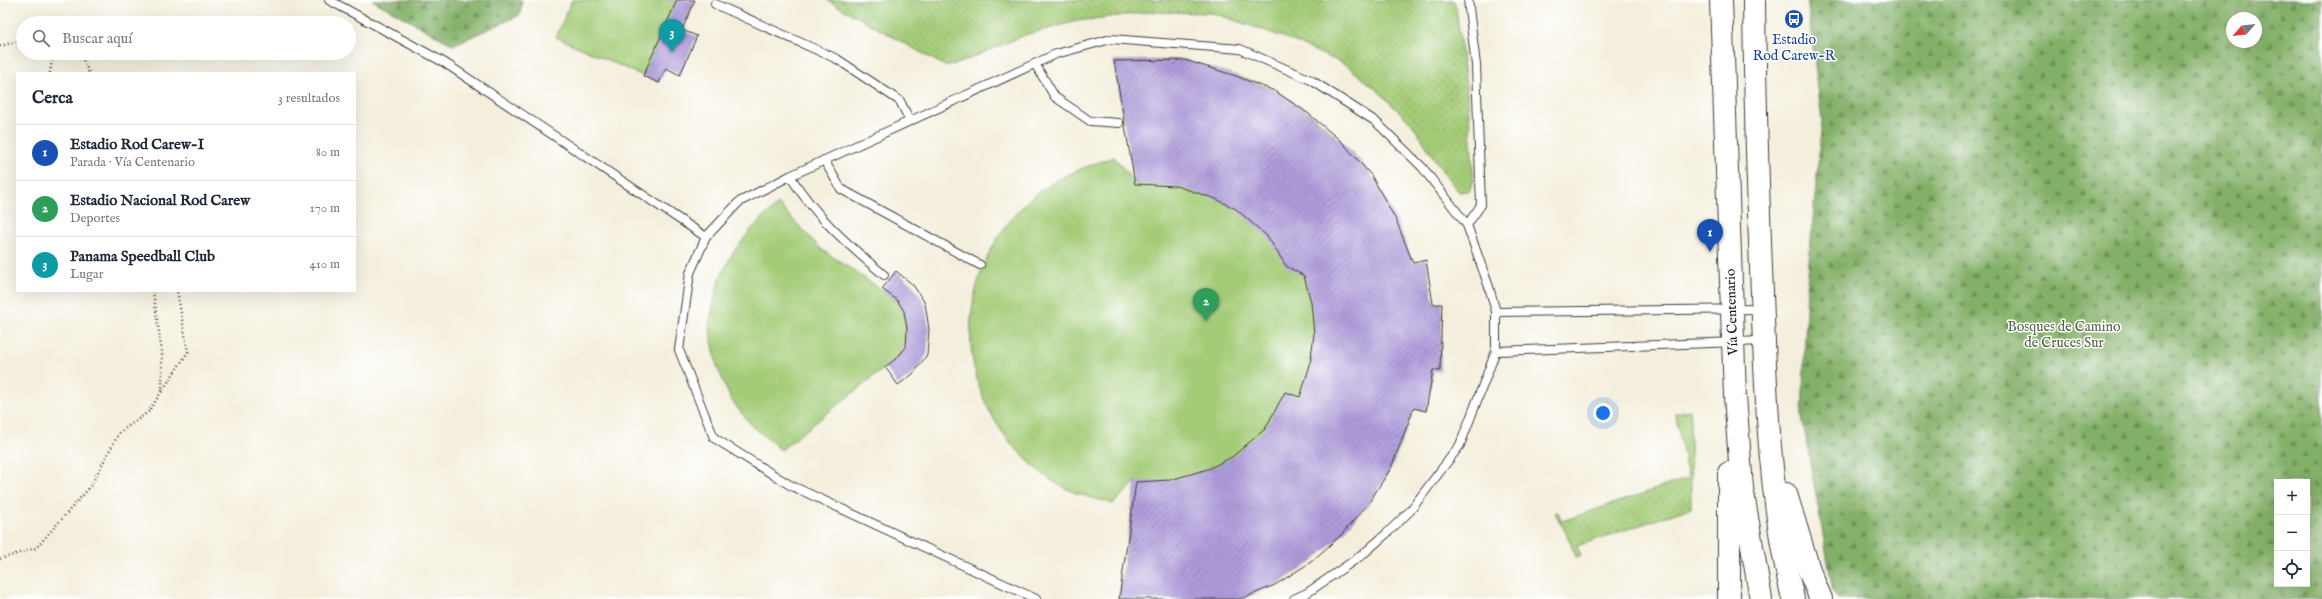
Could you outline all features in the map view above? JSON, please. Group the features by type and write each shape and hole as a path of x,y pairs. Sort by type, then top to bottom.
{"highway":[{"name":"Vía Centenario","path":"1721,0 1735,396 1742,488 1761,599"},
{"path":"1754,0 1762,309 1766,400 1773,483 1786,572 1793,599"},
{"path":"1729,599 1729,474 1735,396"},
{"path":"1766,400 1783,484 1810,573 1821,599"}],"lane":[{"path":"329,0 445,63 706,237"},
{"path":"1467,225 1481,206 1476,65 1468,0"},
{"path":"715,4 837,59 900,101 910,121"},
{"path":"1036,599 790,485 714,438 679,350 690,273 706,237 739,202 824,160 1056,54 1111,39 1240,49 1311,80 1375,121 1422,167 1467,225 1489,287 1496,312 1496,351 1460,445 1410,511 1362,555 1307,593 1294,599"},
{"path":"1035,64 1055,97 1090,121 1119,123"},
{"path":"824,160 841,189 980,265"},
{"path":"790,176 808,203 836,234 884,275"},
{"path":"1496,312 1762,309"},
{"path":"1496,351 1764,341"}],"path":[{"path":"0,46 16,42"},
{"path":"50,72 52,60"},
{"path":"83,60 89,72"},
{"path":"153,292 162,353 162,392"},
{"path":"0,559 36,548 90,487 119,433 148,412 162,392 188,352 177,292"}],"green space":[{"path":"372,0 522,0 520,15 453,45"},
{"path":"572,0 677,0 643,76 556,37"},
{"path":"827,0 1453,0 1456,7 1468,101 1474,181 1469,191 1459,192 1445,175 1412,124 1378,91 1346,65 1286,38 1213,13 1150,12 1077,21 1025,35 957,64 945,66"},
{"name":"Bosques de Camino de Cruces Sur","path":"1807,0 2322,0 2322,599 1838,599 1833,591 1802,416 1807,283 1822,121"},
{"path":"1185,60 1264,86 1288,99 1315,117 1351,151 1371,175 1394,218 1413,263 1426,260 1433,303 1442,304 1440,371 1433,370 1426,411 1414,408 1391,468 1368,504 1341,535 1311,562 1275,585 1241,599 1119,599 1136,482 1113,504 1078,494 1060,486 1042,474 1021,454 998,426 982,395 973,362 971,328 975,294 985,261 1003,231 1026,203 1045,187 1078,170 1114,157 1135,183 1114,61"},
{"path":"778,204 821,249 897,300 904,314 907,329 905,344 897,358 781,450 753,427 731,400 717,366 709,324 719,280 732,254 753,227"},
{"path":"1690,410 1691,508 1577,546 1581,557 1576,557 1567,535 1555,513 1558,512 1562,521 1688,478 1675,413"}],"building":[{"path":"677,0 695,0 682,30 697,36 680,75 666,68 659,83 643,76"},
{"path":"1185,60 1236,76 1275,91 1309,114 1342,142 1371,175 1396,220 1413,263 1426,260 1433,304 1442,304 1440,371 1433,370 1426,411 1414,408 1391,468 1368,504 1341,535 1311,562 1275,585 1241,599 1119,599 1136,482 1170,480 1208,469 1232,457 1265,429 1285,392 1300,397 1310,365 1314,334 1311,302 1304,276 1286,266 1268,237 1236,209 1216,199 1176,186 1135,184 1114,61"},
{"path":"896,271 913,285 925,303 929,329 927,355 913,374 898,385 885,367 897,358 906,347 907,329 904,311 897,300 882,289"}],"place":[{"name":"Estadio Rod Carew-R","path":"1794,19"},
{"name":"Panama Speedball Club","path":"672,52"},
{"name":"Estadio Rod Carew-I","path":"1710,252"},
{"name":"Estadio Nacional Rod Carew","path":"1206,321"}]}
